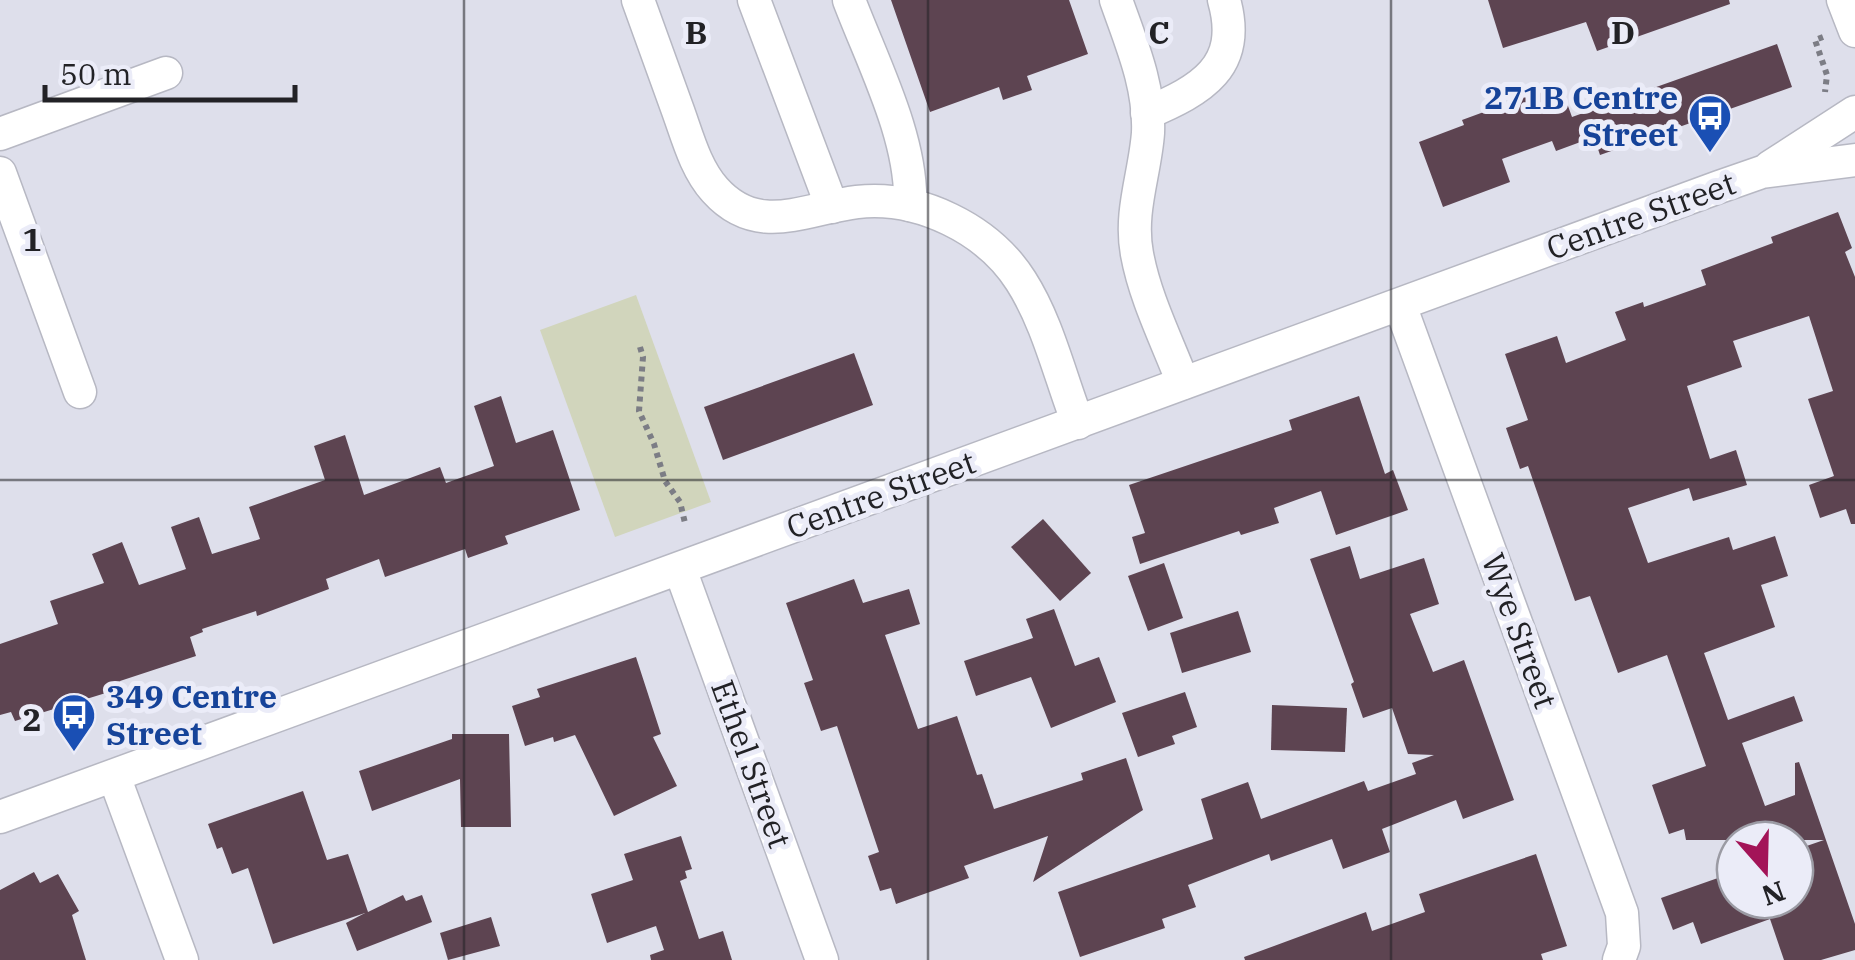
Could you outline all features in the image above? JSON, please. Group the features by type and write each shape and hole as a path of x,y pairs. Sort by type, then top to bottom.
{"street":[{"path":"638,0 688,140 704,177 717,194 744,211 774,219 859,202 910,205 962,226 1014,270 1034,304 1078,422"},
{"path":"754,0 832,207"},
{"path":"849,0 903,147 911,178 910,205"},
{"path":"1116,0 1137,57 1147,113 1147,146 1136,199 1136,252 1183,383"},
{"path":"1147,113 1203,85 1219,67 1228,46 1230,27 1224,0"},
{"path":"1843,33 1844,0"},
{"path":"0,134 166,73"},
{"name":"Centre Street","path":"0,817 1762,172 1855,112"},
{"name":"Centre Street","path":"1762,172 1855,160"},
{"path":"0,173 80,392"},
{"name":"Wye Street","path":"1400,305 1622,913 1624,946 1619,960"},
{"name":"Ethel Street","path":"680,568 822,960"},
{"path":"114,776 182,960"}],"path":[{"path":"1820,102 1827,75 1815,40 1843,33"},
{"path":"640,347 643,357 639,411 665,481 680,502 686,523"}],"green space":[{"path":"636,295 711,502 615,537 540,330"}],"building":[{"path":"891,0 1069,0 1088,54 1027,76 1032,90 1003,100 999,87 930,112"},
{"path":"1488,0 1729,0 1730,4 1597,51 1586,22 1503,48"},
{"path":"1777,44 1792,87 1600,155 1594,137 1556,151 1552,141 1502,159 1510,182 1443,207 1419,142 1464,125 1462,120 1560,84 1572,117"},
{"path":"1838,212 1852,248 1845,252 1855,277 1855,524 1851,524 1846,509 1820,518 1809,485 1834,476 1808,399 1833,391 1809,316 1733,341 1742,367 1687,386 1710,459 1736,450 1747,485 1693,501 1689,488 1628,508 1648,563 1729,537 1733,550 1775,536 1788,576 1761,585 1775,627 1704,653 1728,720 1794,696 1803,721 1742,743 1765,806 1795,795 1795,763 1799,762 1855,924 1855,950 1821,960 1784,960 1770,920 1815,920 1815,843 1824,840 1815,840 1815,820 1715,820 1715,840 1686,840 1684,829 1669,834 1652,785 1706,766 1667,655 1618,673 1590,596 1575,601 1528,466 1520,469 1506,428 1528,420 1505,354 1557,336 1566,363 1626,340 1615,312 1643,302 1644,307 1706,285 1701,270 1773,243 1771,237"},
{"path":"854,353 873,405 723,460 704,407"},
{"path":"501,396 516,443 553,430 580,510 505,536 508,544 468,558 465,549 385,577 379,559 326,579 329,589 257,616 256,611 202,629 203,632 190,637 196,656 120,681 122,688 15,721 11,712 0,715 0,644 58,624 50,601 104,583 92,554 122,542 139,585 186,569 171,527 199,517 212,554 260,539 249,507 325,480 314,446 345,435 364,495 440,467 446,483 494,466 474,406"},
{"path":"1359,396 1385,474 1393,470 1408,510 1336,535 1321,491 1274,508 1279,523 1241,535 1239,531 1140,564 1132,537 1145,533 1129,485 1292,430 1289,420"},
{"path":"1043,519 1091,573 1060,601 1011,547"},
{"path":"1350,546 1360,579 1424,558 1439,604 1410,614 1433,672 1464,660 1514,800 1463,819 1456,800 1382,829 1390,852 1343,869 1332,839 1271,861 1269,854 1188,885 1196,907 1162,919 1165,928 1080,957 1058,892 1213,839 1201,799 1248,782 1261,819 1364,781 1368,791 1416,774 1412,763 1434,755 1408,754 1392,708 1363,718 1310,559"},
{"path":"1164,563 1183,618 1148,631 1128,576"},
{"path":"854,579 863,603 909,589 920,624 885,635 918,729 957,716 977,775 982,774 994,809 1083,780 1081,773 1126,758 1143,810 1033,882 1048,836 964,866 969,878 896,904 891,888 880,891 868,856 879,852 837,726 821,731 804,683 813,680 786,603"},
{"path":"1054,609 1075,666 1099,657 1116,702 1051,728 1031,677 976,696 964,661 1033,638 1026,619"},
{"path":"1238,611 1251,652 1182,673 1170,633"},
{"path":"636,657 661,734 653,737 677,786 614,816 575,735 525,746 512,706 540,697 537,689"},
{"path":"1185,692 1197,727 1172,736 1175,744 1138,757 1122,713"},
{"path":"1272,705 1347,708 1345,752 1271,750"},
{"path":"452,734 509,734 511,827 461,827 460,779 372,811 359,771 452,739"},
{"path":"303,791 327,860 348,854 368,912 403,895 406,901 422,895 432,922 357,951 346,923 365,913 273,944 248,868 232,874 208,824"},
{"path":"681,836 692,869 685,871 687,878 680,881 699,939 723,931 732,960 651,960 650,955 664,950 656,926 607,943 591,894 633,880 624,854"},
{"path":"1536,854 1567,946 1541,954 1543,960 1245,960 1244,957 1366,912 1372,931 1425,912 1419,894"},
{"path":"34,872 40,883 58,874 79,911 72,915 86,960 0,960 0,890"},
{"path":"1715,879 1715,920 1767,920 1701,944 1693,922 1673,930 1661,898"},
{"path":"491,917 500,946 448,960 440,933"}],"place":[{"name":"271B Centre Street","path":"1710,154"},
{"name":"349 Centre Street","path":"74,753"}]}
